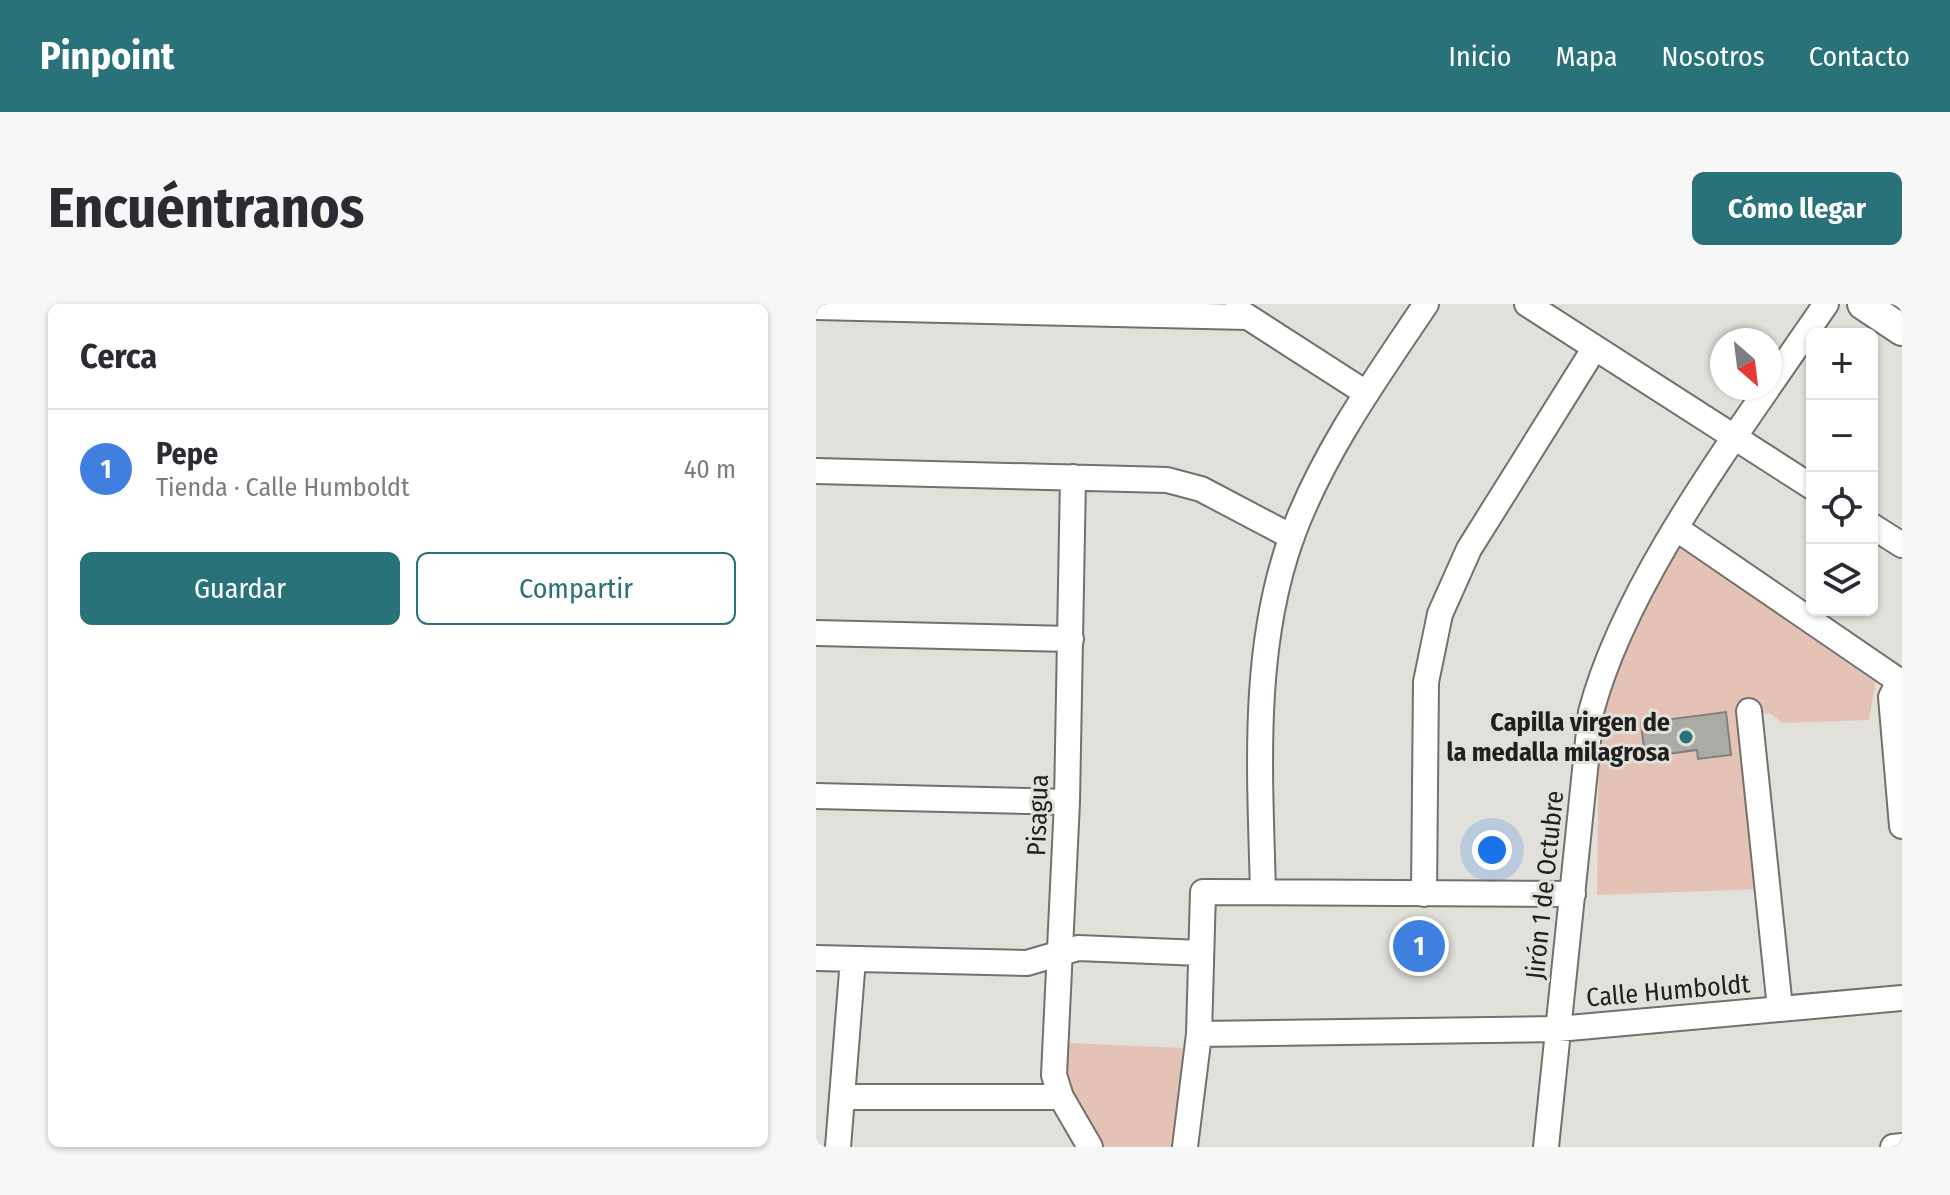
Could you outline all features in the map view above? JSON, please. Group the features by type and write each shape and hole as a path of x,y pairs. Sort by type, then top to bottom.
{"street":[{"path":"1263,892 1259,725 1267,641 1292,537 1322,471 1366,393 1426,304"},
{"path":"1527,304 1806,483"},
{"name":"Jirón 1 de Octubre","path":"1782,367 1826,304"},
{"path":"1863,304 1902,330"},
{"path":"816,307 1238,311 1366,393"},
{"path":"1424,894 1426,682 1440,614 1469,549 1594,349"},
{"name":"Jirón 1 de Octubre","path":"1546,1147 1591,712 1602,669 1677,529 1759,400"},
{"path":"816,471 1073,477 1185,484 1292,537"},
{"name":"Pisagua","path":"1073,477 1067,802 1054,1075 1061,1097 1090,1147"},
{"path":"1677,529 1901,682 1891,697 1902,826"},
{"path":"1878,530 1902,545"},
{"path":"816,633 1071,639"},
{"path":"1749,711 1780,1008"},
{"path":"816,796 1067,802"},
{"path":"1185,1147 1199,1034 1203,892 1573,894"},
{"path":"816,958 1027,963 1078,948 1201,953"},
{"path":"838,1147 853,959"},
{"name":"Calle Humboldt","path":"1199,1034 1558,1029 1902,998"},
{"path":"842,1097 1061,1097"},
{"path":"1893,1147 1902,1146"}],"shaded area":[{"path":"1680,542 1876,680 1869,720 1783,723 1769,713 1739,718 1762,889 1597,895 1599,712 1618,650"},
{"path":"1068,1043 1183,1048 1174,1147 1098,1147 1067,1081"}],"building":[{"name":"Capilla virgen de la medalla milagrosa","path":"1726,712 1731,755 1698,759 1697,750 1645,757 1641,723"}],"place":[{"name":"Capilla virgen de la medalla milagrosa","path":"1686,737"},
{"name":"Pepe","path":"1419,946"}]}
